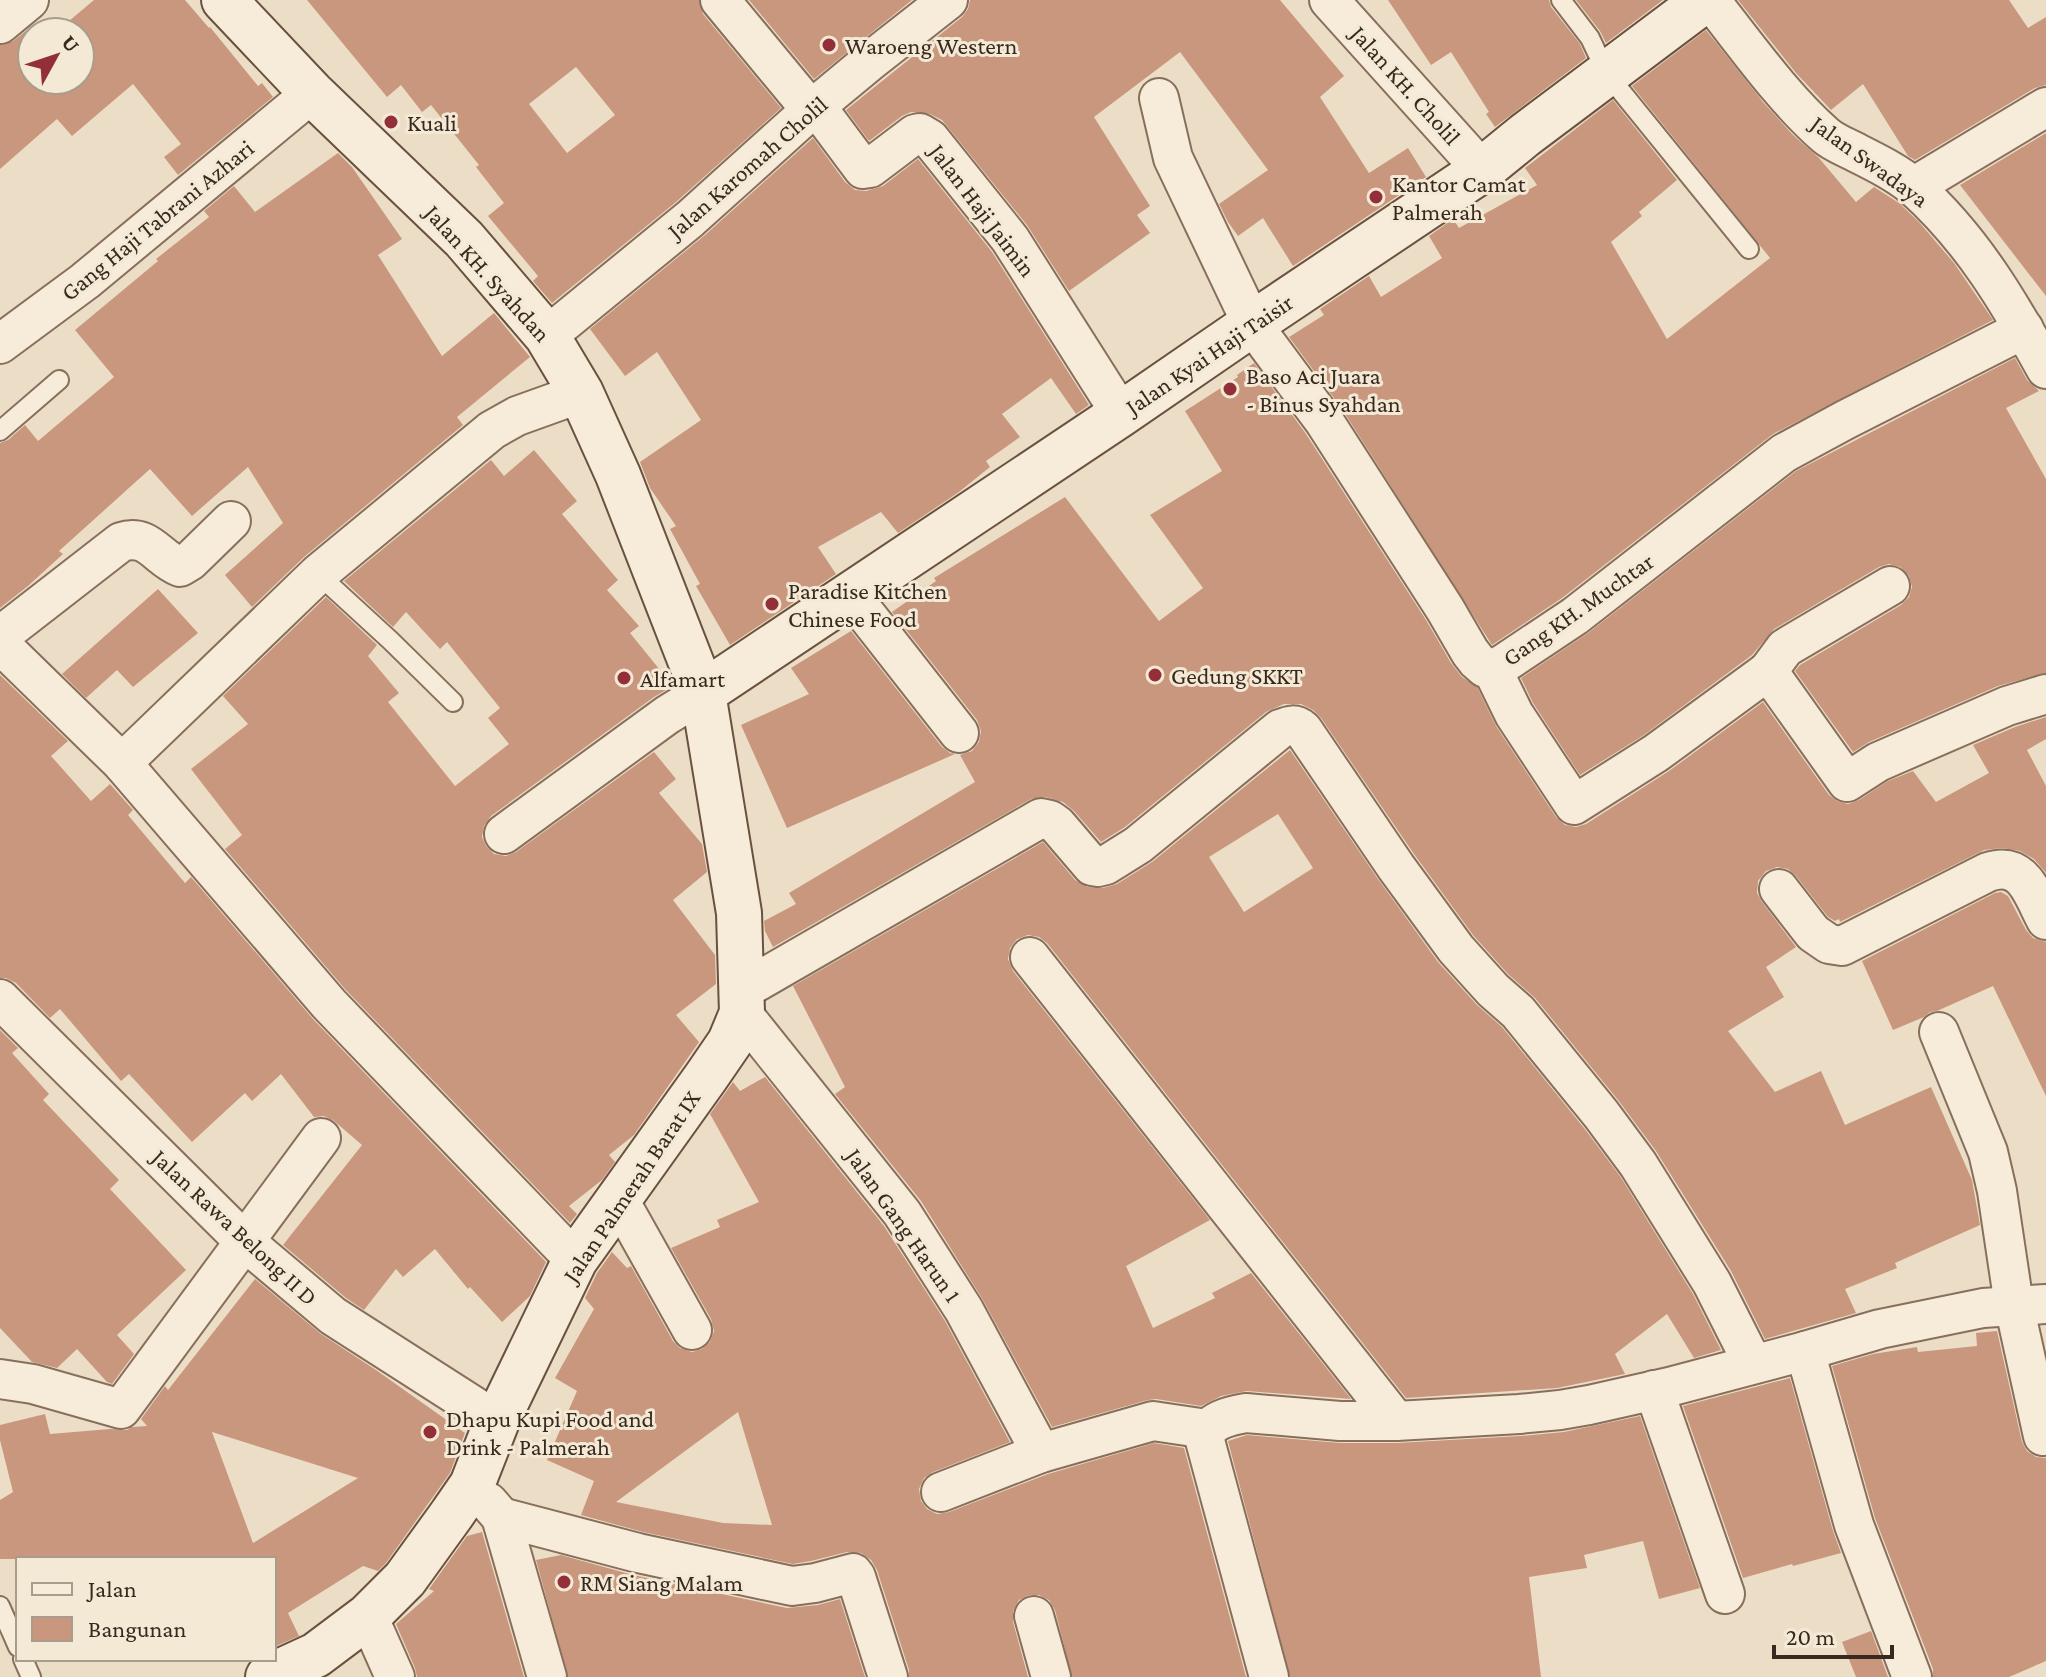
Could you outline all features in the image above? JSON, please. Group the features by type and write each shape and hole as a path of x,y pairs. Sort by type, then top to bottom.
{"street":[{"path":"0,24 29,0"},
{"name":"Jalan KH. Syahdan","path":"224,0 312,93 464,239 547,336 581,393 618,475 703,693"},
{"path":"720,0 814,108"},
{"name":"Jalan Karomah Cholil","path":"547,336 690,219 814,108 948,0"},
{"name":"Jalan KH. Cholil","path":"1329,0 1482,170"},
{"name":"Jalan Kyai Haji Taisir","path":"703,693 1482,170 1708,0"},
{"name":"Jalan Swadaya","path":"1708,0 1790,99 1825,135 1889,170 1913,187 1979,257 2046,369"},
{"name":"Gang Haji Tabrani Azhari","path":"0,344 85,281 312,93"},
{"name":"Gang KH. Muchtar","path":"1159,98 1173,158 1252,324 1324,421 1470,652 1485,668 1492,669 1503,664 1575,616 1784,453 2024,329"},
{"path":"1913,187 2046,107"},
{"name":"Jalan Haji Jaimin","path":"814,108 863,169 870,168 915,134 930,139 1010,239 1121,414"},
{"path":"122,763 318,574 492,430 517,416 581,393"},
{"path":"0,636 121,542 131,539 148,544 169,563 180,567 231,521"},
{"path":"1492,669 1514,714 1574,805 1656,753 1768,671 1785,648 1890,586"},
{"path":"850,594 959,733"},
{"path":"0,644 122,763 329,1004 575,1260"},
{"path":"1768,671 1847,782 1878,762 2007,706 2046,694"},
{"path":"504,834 667,715 703,693"},
{"name":"Jalan Palmerah Barat IX","path":"268,1677 316,1655 368,1616 405,1579 472,1485 497,1421 575,1260 730,1042 742,1002 739,913 703,693"},
{"path":"742,1002 1041,818 1057,825 1092,866 1106,865 1138,845 1280,729 1297,725 1456,949 1518,1012 1638,1164 1712,1283 1753,1364"},
{"path":"1779,889 1813,933 1829,944 1842,946 2000,868 2018,873 2046,920"},
{"path":"1030,957 1396,1421"},
{"name":"Jalan Rawa Belong II D","path":"0,999 244,1241 333,1316 497,1421"},
{"name":"Jalan Gang Harun 1","path":"742,1002 902,1213 964,1310 1041,1453"},
{"path":"1939,1032 1988,1152 2030,1304 2043,1436"},
{"path":"0,1379 33,1384 121,1409 321,1138"},
{"path":"618,1198 692,1330"},
{"path":"1269,1677 1206,1449 1204,1437 1207,1429 1224,1418 1246,1413 1340,1421 1396,1421 1560,1410 1654,1390 1880,1329 1983,1308 2030,1304"},
{"path":"1805,1351 1854,1525 1912,1677"},
{"path":"1654,1390 1725,1594"},
{"path":"941,1492 1041,1453 1153,1421 1207,1429"},
{"path":"472,1485 501,1517 547,1677"},
{"path":"501,1517 638,1553 792,1586 853,1573 888,1677"},
{"path":"368,1616 395,1677"},
{"path":"1034,1616 1051,1677"}],"lane":[{"path":"1561,0 1590,38 1607,74 1749,249"},
{"path":"0,431 59,380"},
{"path":"318,574 453,702"},
{"path":"0,1606 16,1642"}],"building":[{"path":"94,0 185,0 258,86 262,83 273,97 178,175 164,157 181,144 133,84 72,136 57,119 0,169 0,45 16,39 16,96 96,96 96,16 75,16"},
{"path":"307,0 699,0 703,14 781,108 676,202 552,303 533,281 538,276 488,216 504,203 476,167 479,165 431,105 422,112 401,85 387,97","holes":["576,67 615,115 567,153 529,104"]},
{"path":"749,0 912,0 814,79"},
{"path":"970,0 1280,0 1344,76 1320,97 1369,173 1408,148 1426,177 1293,266 1263,218 1238,236 1228,222 1219,204 1268,170 1180,52 1094,117 1150,206 1137,215 1150,233 1069,291 1027,225 942,120 930,114 911,112 869,141 846,110 962,17"},
{"path":"1388,0 1549,0 1580,44 1586,58 1495,127 1486,114 1489,112 1451,52 1431,65"},
{"path":"1576,0 1663,0 1606,43"},
{"path":"1738,0 2009,0 2028,28 2046,17 2046,85 2035,88 1915,160 1908,156 1863,84 1831,110 1796,73"},
{"path":"1706,30 1763,102 1819,158 1856,202 1874,187 1899,203 1919,222 1954,263 1993,320 1773,434 1562,598 1492,645 1342,409 1289,337 1324,315 1320,309 1369,276 1381,297 1442,258 1429,236 1453,219 1459,228 1537,185 1525,168 1613,100 1677,180 1639,212 1642,216 1611,242 1667,339 1770,258 1632,86"},
{"path":"2046,133 2046,296 1960,185"},
{"path":"813,138 845,182 855,190 866,191 883,186 918,159 992,252 1089,405 1076,414 1051,378 1002,414 1020,437 986,461 990,467 898,533 881,512 818,547 836,574 730,645 696,586 700,584 670,529 676,526 650,488 640,462 701,420 657,352 625,376 590,329 705,235"},
{"path":"338,153 352,167 402,239 378,255 442,356 494,313 530,357 457,417 463,425 304,557 252,607 225,575 283,523 248,467 192,516 150,469 59,551 63,554 0,608 0,443 25,425 38,441 114,377 75,330 209,217 204,211 234,186 255,212"},
{"path":"2015,358 2027,380 2039,391 2006,408 2046,479 2046,673 1998,686 1869,742 1853,752 1795,671 1909,597 1912,587 1909,576 1900,567 1889,564 1774,629 1752,655 1644,735 1580,775 1533,703 1521,678 1588,633 1796,471"},
{"path":"1254,363 1306,434 1451,663 1462,677 1477,687 1496,726 1556,817 1565,825 1576,827 1586,824 1669,771 1763,702 1829,795 1848,804 1888,781 1913,771 1936,802 1989,773 1973,745 2046,717 2046,739 2027,750 2046,786 2046,873 2034,859 2020,851 2002,848 1984,850 1840,922 1828,917 1788,869 1777,867 1766,871 1758,881 1757,893 1796,947 1766,967 1784,997 1728,1031 1775,1092 1821,1071 1845,1125 1931,1087 1972,1180 1980,1225 1895,1263 1897,1268 1845,1289 1856,1313 1765,1339 1731,1271 1656,1151 1535,998 1508,974 1473,935 1321,718 1301,704 1284,704 1266,712 1125,827 1101,842 1063,802 1046,797 1031,799 773,947 764,921 796,904 789,893 975,782 960,755 972,751 979,742 981,731 977,720 892,612 936,581 934,578 1065,497 1159,621 1203,588 1150,515 1222,471 1185,411"},
{"path":"534,450 577,501 562,514 618,580 607,590 639,626 630,633 673,686 491,816 484,826 482,837 494,854 506,856 516,852 654,752 676,779 659,793 702,844 707,872 673,900 715,955 716,984 676,1015 699,1042 634,1135 609,1155 615,1162 602,1180 569,1206 577,1214 570,1223 345,989 225,849 242,835 191,769 248,724 223,696 326,597 377,645 368,656 399,693 388,702 455,786 509,744 488,718 500,708 447,642 440,649 406,612 393,627 344,581 491,460 504,476"},
{"path":"158,589 198,633 133,687 117,670 86,698 62,674"},
{"path":"851,631 942,747 955,754 787,828 741,725 809,694 791,668"},
{"path":"0,675 68,741 51,756 91,801 110,784 133,810 128,815 185,883 191,877 313,1019 546,1262 530,1296 502,1322 470,1287 468,1289 435,1249 403,1277 396,1269 364,1310 283,1245 362,1145 333,1120 324,1116 314,1117 281,1074 252,1101 245,1093 192,1142 129,1074 121,1081 60,1009 50,1018 16,983 0,978"},
{"path":"1290,750 1438,962 1502,1027 1620,1176 1693,1294 1721,1350 1694,1358 1667,1314 1615,1354 1625,1374 1557,1388 1406,1398 1047,943 1039,937 1028,935 1017,939 1010,948 1008,959 1013,971 1210,1220 1126,1266 1153,1328 1215,1298 1212,1293 1251,1273 1351,1399 1247,1391 1221,1396 1201,1406 1156,1399 1052,1427 983,1300 921,1201 835,1094 845,1087 793,986 1043,842 1075,880 1087,887 1103,888 1117,884 1152,862","holes":["1278,814 1313,868 1244,912 1209,857"]},
{"path":"2001,892 2008,896 2033,938 2046,942 2046,1096 1993,986 1893,1030 1862,961"},
{"path":"0,1030 18,1048 12,1053 49,1094 43,1100 119,1180 110,1189 186,1270 117,1335 134,1354 112,1384 77,1349 57,1368 32,1362 0,1328"},
{"path":"765,1077 884,1226 945,1321 1010,1442 924,1478 919,1489 921,1501 927,1509 937,1514 949,1512 1048,1474 1154,1443 1184,1448 1246,1677 1072,1677 1055,1610 1049,1600 1039,1595 1029,1595 1019,1600 1013,1611 1013,1622 1028,1677 909,1677 877,1570 871,1560 861,1553 847,1552 793,1564 643,1532 581,1515 594,1481 547,1460 577,1391 555,1378 594,1309 585,1298 612,1252 627,1268 631,1266 673,1341 680,1348 692,1352 710,1342 714,1331 711,1319 671,1248 720,1227 717,1220 759,1202 710,1114 733,1082 740,1091","holes":["738,1412 772,1525 723,1523 616,1502"]},
{"path":"255,1279 321,1334 465,1433 450,1473 386,1563 378,1571 363,1566 288,1613 299,1636 276,1646 276,1557 0,1559 0,1500 13,1492 0,1440 0,1425 45,1414 50,1434 147,1426 141,1419 165,1386 168,1390","holes":["212,1432 358,1478 253,1543"]},
{"path":"1997,1331 2022,1442 2027,1451 2036,1457 2046,1458 2046,1661 2009,1677 1933,1677 1933,1669 1875,1518 1832,1366 1873,1354 1917,1347 1918,1352 1977,1346 1976,1333"},
{"path":"1790,1378 1841,1553 1743,1578 1683,1406"},
{"path":"1640,1416 1700,1588 1659,1599 1643,1541 1584,1555 1587,1568 1529,1577 1541,1677 1290,1677 1228,1441 1247,1435 1340,1443 1520,1436 1564,1432"},
{"path":"482,1532 524,1677 417,1677 396,1624 434,1591 429,1589 467,1536"},
{"path":"561,1555 633,1575 787,1608 840,1599 865,1677 568,1677 536,1560"},
{"path":"1871,1631 1888,1677 1856,1677 1842,1642"}],"place":[{"name":"Waroeng Western","path":"829,45"},
{"name":"Kuali","path":"391,122"},
{"name":"Kantor Camat Palmerah","path":"1376,197"},
{"name":"Baso Aci Juara - Binus Syahdan","path":"1230,389"},
{"name":"Paradise Kitchen Chinese Food","path":"772,604"},
{"name":"Gedung SKKT","path":"1155,675"},
{"name":"Alfamart","path":"624,678"},
{"name":"Dhapu Kupi Food and Drink - Palmerah","path":"430,1432"},
{"name":"RM Siang Malam","path":"564,1582"}]}
